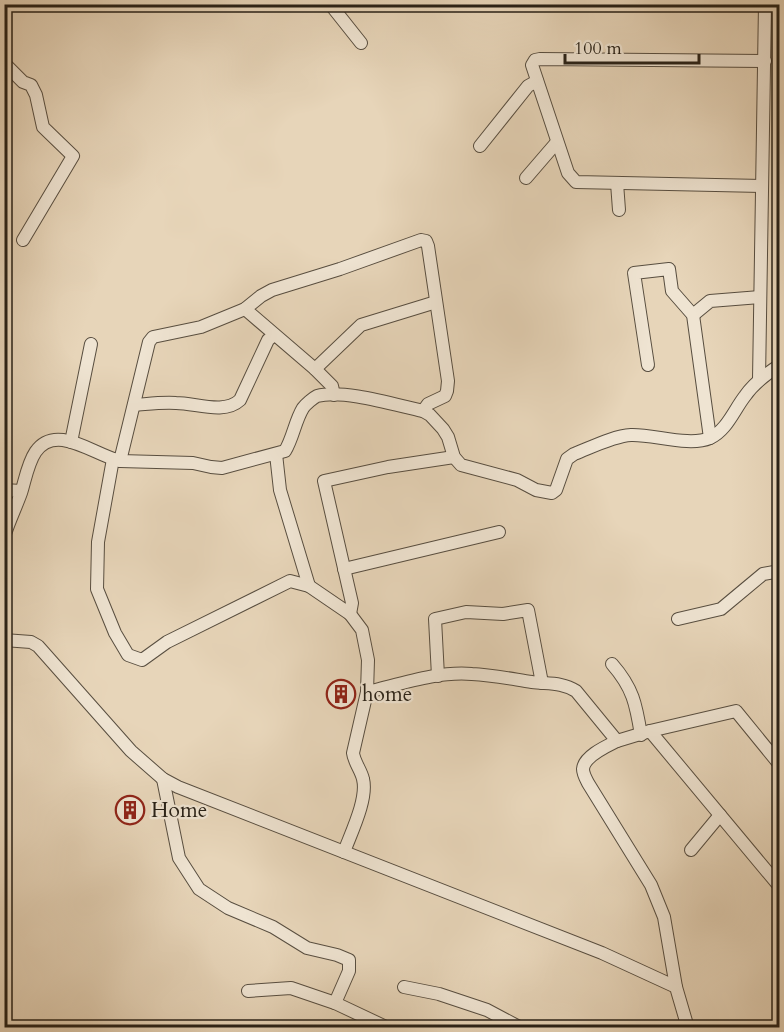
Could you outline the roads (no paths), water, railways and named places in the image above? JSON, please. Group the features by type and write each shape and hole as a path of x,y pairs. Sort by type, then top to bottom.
{"street":[{"path":"330,4 361,43"},
{"path":"759,380 765,4"},
{"path":"762,186 576,182 568,173 532,65 535,60 540,59 765,61"},
{"path":"4,63 23,82 31,85 36,95 43,128 73,156 23,240"},
{"path":"480,146 528,86 537,81"},
{"path":"526,178 557,142"},
{"path":"617,183 619,210"},
{"path":"344,852 363,799 363,778 353,753 367,692 368,660 362,630 350,614 309,586 290,582 167,642 142,660 128,655 115,633 97,589 98,542 117,460 134,405 149,342 153,337 201,327 244,309 272,290 421,240 428,246 448,381 445,396 428,404 423,411"},
{"path":"648,365 634,273 669,269 672,291 693,315 710,438"},
{"path":"693,315 710,301 760,297"},
{"path":"315,369 361,325 436,302"},
{"path":"244,309 315,369 332,386 334,394"},
{"path":"134,405 177,403 214,407 234,406 240,400 268,340 274,335"},
{"path":"71,442 92,344"},
{"path":"4,537 21,491 27,466 37,449 46,442 54,440 71,442 117,460 193,462 222,468 285,451 304,408 315,397 334,394 348,395 423,411 430,415 448,437 454,457 461,465 517,480 536,490 552,493 556,490 567,459 574,454 617,438 631,435 666,440 702,441 710,438 720,432 745,395 762,376 780,366"},
{"path":"276,454 280,490 309,586"},
{"path":"350,614 352,603 324,481 388,467 454,457"},
{"path":"4,489 21,491"},
{"path":"344,569 499,532"},
{"path":"678,619 721,609 763,574 780,571"},
{"path":"438,675 435,620 466,612 503,614 528,610 542,683"},
{"path":"4,640 31,642 38,646 131,751 163,779 178,787 602,953 676,987"},
{"path":"612,664 629,688 646,733 720,815 780,887"},
{"path":"367,692 438,675 471,673 559,684 576,691 616,741"},
{"path":"688,1028 676,987 664,917 651,885 588,783 583,766 599,750 616,741 735,711 780,765"},
{"path":"163,779 179,858 199,890 228,908 273,927 308,948 349,960 349,971 335,1003"},
{"path":"691,850 720,815"},
{"path":"404,987 439,994 487,1010 521,1028"},
{"path":"248,991 291,988 335,1003 388,1028"}],"place":[{"name":"home","path":"341,694"},
{"name":"Home","path":"130,810"}]}
